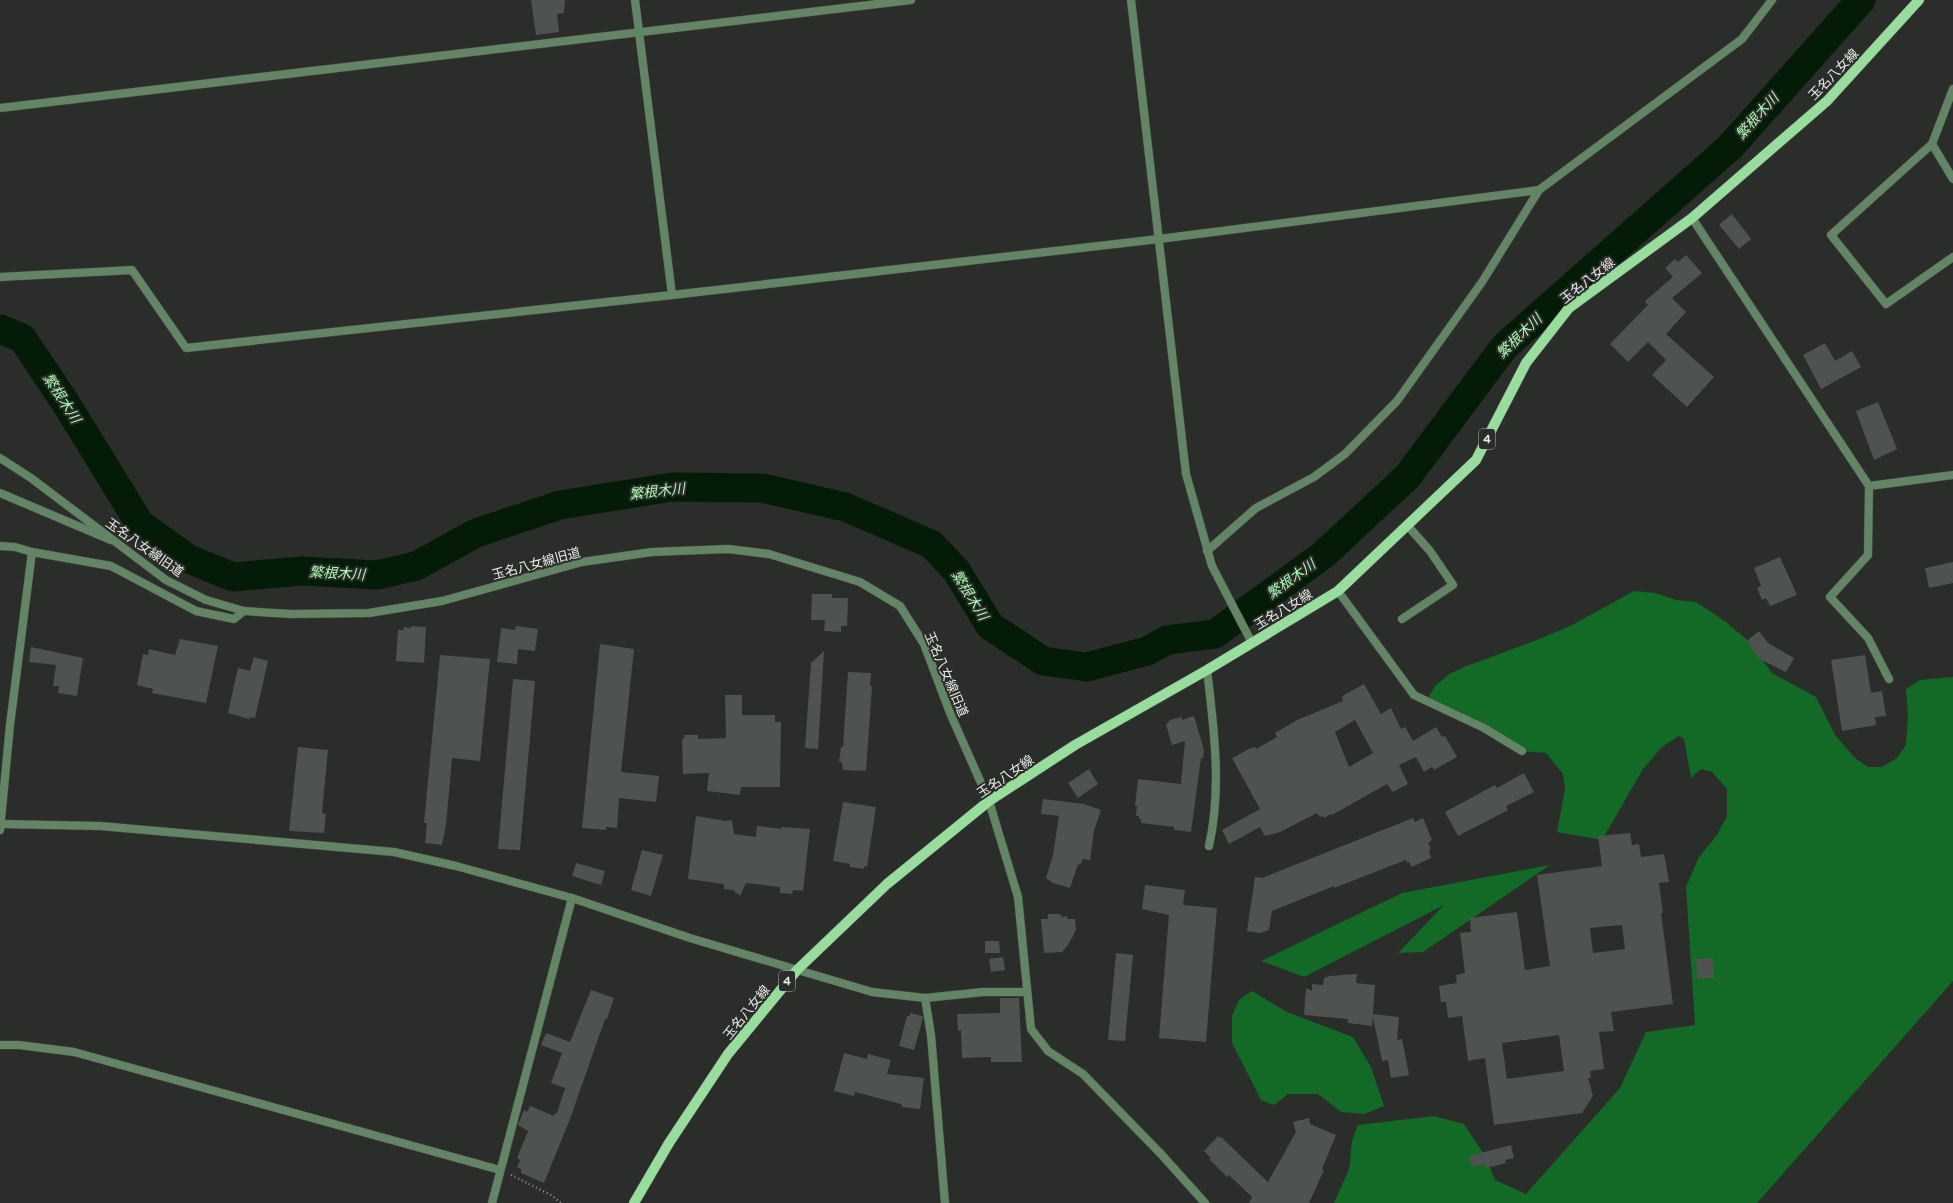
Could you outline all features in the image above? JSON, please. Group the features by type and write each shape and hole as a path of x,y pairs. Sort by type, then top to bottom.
{"main road":[{"name":"玉名八女線","path":"634,1203 669,1143 728,1054 797,970 887,884 989,802 1075,745 1207,670 1338,591 1476,460 1526,363 1569,308 1692,218 1827,101 1919,0"}],"street":[{"path":"635,0 672,296"},
{"path":"0,108 911,0"},
{"path":"1131,0 1186,474 1212,566 1252,643"},
{"path":"1207,551 1256,508 1314,477 1345,454 1397,401 1482,282 1538,190 1742,38 1772,0"},
{"path":"1953,88 1932,144 1832,236 1886,304 1953,257"},
{"path":"1932,144 1953,179"},
{"path":"0,277 132,270 186,348 672,296 1159,239 1538,190"},
{"path":"1692,218 1869,486 1868,555 1830,597 1868,638 1889,679"},
{"name":"玉名八女線旧道","path":"0,458 32,478 166,580 206,600 244,611 291,614 369,613 442,602 582,562 652,552 728,549 769,554 860,582 900,606 924,644 950,713 989,802 1018,897 1031,1029 1048,1051 1083,1074 1161,1154 1205,1203"},
{"path":"1869,486 1953,475"},
{"path":"0,493 116,542"},
{"path":"1402,619 1453,585 1430,551 1407,525"},
{"path":"0,546 15,547 32,552 111,566 196,611 234,619 244,611"},
{"path":"32,552 10,725 1,827 100,826 394,852 456,866 572,898 690,938 872,992 925,998 983,992 1027,992"},
{"path":"1338,591 1414,695 1484,728 1522,751"},
{"path":"1207,670 1214,724 1217,786 1213,827 1209,846"},
{"path":"492,1203 572,898"},
{"path":"925,998 931,1035 945,1203"},
{"path":"0,1045 19,1045 74,1052 500,1170"}],"path":[{"path":"500,1170 551,1195 561,1203"}],"green space":[{"path":"1634,591 1655,593 1676,600 1696,602 1726,622 1746,639 1772,673 1816,697 1835,735 1855,758 1868,767 1882,767 1897,758 1906,745 1908,715 1906,689 1920,680 1953,677 1953,981 1757,1203 1334,1203 1349,1169 1352,1141 1358,1125 1434,1116 1464,1124 1485,1156 1495,1180 1526,1194 1620,1088 1646,1032 1695,1025 1686,887 1699,857 1717,835 1727,816 1727,789 1712,772 1701,769 1691,778 1684,739 1679,736 1662,747 1643,769 1602,840 1557,832 1565,789 1563,774 1546,753 1522,751 1427,700 1435,686 1449,674 1574,624"},
{"path":"1550,865 1423,952 1398,953 1444,905 1304,977 1261,961 1402,893"},
{"path":"1252,991 1287,1012 1353,1037 1371,1067 1384,1106 1364,1114 1341,1112 1318,1094 1288,1094 1274,1105 1261,1100 1232,1043 1232,1016 1239,1000"}],"building":[{"path":"531,0 565,0 564,13 557,14 559,32 536,35"},
{"path":"1732,214 1751,239 1739,249 1719,225"},
{"path":"1686,255 1702,273 1672,298 1686,312 1666,334 1714,377 1687,407 1652,375 1666,360 1648,342 1628,362 1610,344 1648,305 1645,301 1673,277 1665,268 1675,259 1678,262"},
{"path":"1825,343 1835,361 1852,351 1861,367 1821,389 1803,355"},
{"path":"1878,402 1897,449 1874,460 1856,411"},
{"path":"1780,557 1797,595 1770,606 1766,598 1762,600 1757,588 1761,586 1754,568"},
{"path":"1953,562 1953,583 1929,588 1925,568"},
{"path":"812,594 832,594 832,598 848,598 847,626 841,626 841,632 824,631 825,620 811,620"},
{"path":"411,626 426,627 424,663 396,661 398,630 404,630 404,627 411,628"},
{"path":"516,626 538,629 535,651 518,649 517,664 497,662 501,628 515,630"},
{"path":"1759,631 1768,643 1794,658 1786,672 1759,659 1747,641"},
{"path":"180,639 218,646 206,703 152,693 153,689 137,685 143,654 148,655 149,649 175,655"},
{"path":"600,644 634,649 621,772 659,776 656,802 619,798 617,828 606,827 606,830 582,828"},
{"path":"31,647 83,658 77,696 58,693 59,686 53,686 56,665 29,662"},
{"path":"824,651 818,749 805,748 811,663"},
{"path":"440,655 490,659 480,761 452,758 446,825 442,845 425,843 427,823 424,823"},
{"path":"1865,655 1871,693 1882,691 1886,716 1875,717 1876,725 1842,731 1831,660"},
{"path":"254,657 268,661 255,718 250,717 249,719 228,713 238,668 250,671"},
{"path":"848,672 871,673 870,686 872,686 866,771 843,770 842,762 839,762 841,747 843,747"},
{"path":"513,679 535,681 520,850 498,849"},
{"path":"1364,684 1381,714 1391,708 1401,729 1405,727 1413,741 1436,727 1442,737 1445,736 1457,757 1434,770 1432,767 1424,772 1416,757 1399,765 1408,784 1393,792 1387,784 1332,815 1331,814 1324,818 1323,816 1320,817 1317,813 1280,832 1265,836 1260,827 1229,844 1222,830 1260,809 1232,758 1249,749 1255,747 1256,749 1277,737 1275,733 1297,720 1343,701 1342,696","holes":["1355,720 1373,753 1349,767 1335,732"]},
{"path":"725,695 742,695 742,715 775,715 775,722 781,722 780,787 741,787 740,795 707,791 709,773 683,774 682,739 684,739 684,735 698,735 698,739 726,738"},
{"path":"1194,716 1204,750 1203,759 1201,758 1191,832 1174,830 1174,827 1141,823 1139,816 1136,816 1137,806 1135,806 1138,779 1181,784 1185,741 1172,745 1166,725 1170,720 1182,717 1182,720"},
{"path":"298,747 328,750 322,813 326,814 324,833 289,831"},
{"path":"1089,769 1098,784 1078,798 1068,783"},
{"path":"1524,773 1534,792 1506,806 1508,810 1458,836 1445,812 1495,785 1497,788"},
{"path":"1043,799 1084,804 1101,810 1094,831 1090,860 1083,859 1080,865 1078,864 1070,888 1053,883 1046,878 1053,855 1059,816 1041,814"},
{"path":"843,802 876,807 867,867 864,866 864,869 850,867 850,864 833,861"},
{"path":"696,816 726,821 732,820 734,834 756,837 757,826 782,829 781,827 810,829 803,891 793,890 792,894 780,893 780,887 746,883 740,896 733,890 724,889 724,884 688,879"},
{"path":"1413,818 1415,822 1423,818 1432,840 1428,843 1431,849 1429,850 1431,858 1412,867 1406,860 1334,888 1334,886 1272,911 1269,930 1260,933 1247,931 1255,877 1262,878"},
{"path":"1630,833 1632,845 1639,844 1641,857 1664,854 1669,882 1659,883 1663,913 1661,913 1673,1004 1611,1012 1614,1031 1599,1032 1604,1069 1590,1071 1591,1078 1588,1078 1593,1096 1582,1113 1494,1125 1485,1058 1468,1061 1462,1016 1448,1018 1446,1002 1441,1002 1439,986 1457,983 1456,975 1465,973 1460,933 1471,932 1470,918 1517,912 1525,970 1550,966 1537,875 1602,866 1598,836","holes":["1622,925 1625,949 1593,953 1590,928","1559,1035 1564,1071 1507,1079 1502,1043"]},
{"path":"642,850 663,855 651,896 631,890"},
{"path":"576,863 605,871 601,885 572,876"},
{"path":"1145,885 1185,890 1183,905 1217,908 1206,1042 1159,1038 1169,915 1142,909"},
{"path":"1048,914 1061,914 1061,917 1067,916 1067,919 1075,919 1076,930 1068,945 1062,952 1044,953 1041,919 1048,919"},
{"path":"985,941 999,941 1000,953 985,953"},
{"path":"1116,953 1133,955 1125,1041 1108,1040"},
{"path":"1003,957 1005,970 991,972 989,959"},
{"path":"1713,958 1714,978 1697,979 1696,959"},
{"path":"1357,974 1356,983 1375,985 1373,1014 1399,1017 1397,1040 1402,1039 1409,1075 1391,1078 1388,1060 1382,1061 1373,1017 1372,1026 1348,1023 1348,1019 1304,1015 1306,988 1312,991 1312,984 1323,985 1324,978 1330,976"},
{"path":"591,990 614,998 607,1019 605,1019 570,1119 544,1183 521,1173 521,1169 517,1167 520,1160 517,1158 528,1131 518,1125 524,1110 527,1112 530,1106 554,1116 555,1113 557,1113 565,1088 551,1083 562,1053 541,1045 546,1033 570,1042"},
{"path":"1000,998 1019,998 1022,1062 991,1062 991,1057 962,1058 961,1030 958,1031 957,1014 1000,1013"},
{"path":"910,1013 922,1016 923,1018 914,1050 899,1046 907,1016 910,1016"},
{"path":"844,1053 867,1059 868,1054 891,1060 887,1074 924,1078 920,1109 902,1107 901,1104 855,1092 854,1096 834,1091"},
{"path":"1309,1118 1310,1124 1336,1135 1322,1169 1324,1170 1309,1203 1249,1203 1252,1197 1229,1175 1227,1177 1209,1159 1211,1158 1204,1151 1218,1136 1220,1138 1221,1137 1268,1182 1296,1132 1293,1122"},
{"path":"1511,1145 1514,1158 1505,1160 1506,1163 1486,1168 1485,1164 1472,1167 1469,1156"}],"waterway":[{"name":"繁根木川","path":"0,329 22,338 65,402 140,524 189,559 233,577 302,571 377,575 416,566 476,533 560,505 672,487 762,488 845,507 931,544 956,570 990,626 1043,661 1087,667 1147,651 1167,640 1215,634 1323,555 1407,477 1505,346 1730,147 1861,0"}]}
